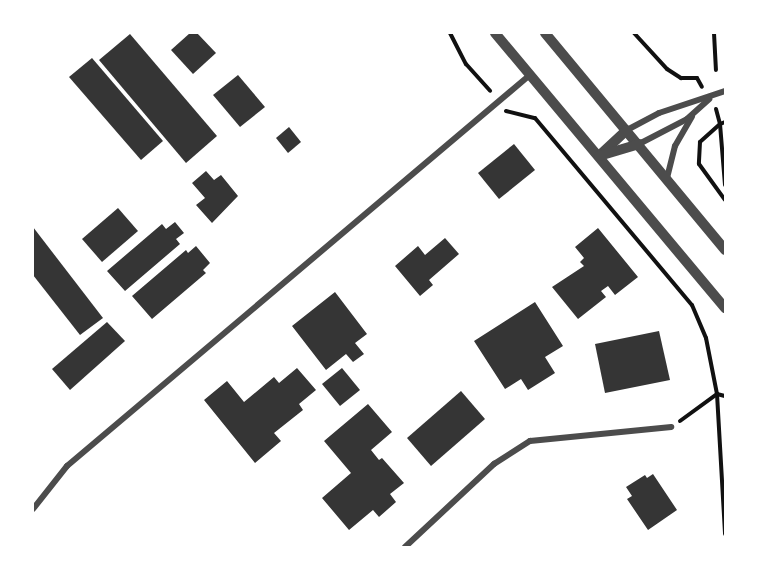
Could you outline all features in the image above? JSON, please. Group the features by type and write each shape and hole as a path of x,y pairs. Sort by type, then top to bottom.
{"street":[{"path":"495,33 725,308"},
{"path":"545,33 627,129 725,250"},
{"path":"33,510 67,466 531,74"},
{"path":"599,156 627,129 673,108 709,99 725,92"},
{"path":"599,156 639,144 673,128 709,99"},
{"path":"667,178 675,146 697,110"},
{"path":"405,547 494,464 530,441 671,427"}],"path":[{"path":"450,33 466,63 507,111 535,118 677,283 706,338 717,394 725,534"},
{"path":"634,33 667,69 681,78 697,78 722,123 725,185"},
{"path":"714,33 716,70"},
{"path":"722,123 700,142 699,164 725,201"},
{"path":"671,427 717,394 725,396"}],"building":[{"path":"190,33 197,33 216,53 193,74 171,50"},
{"path":"130,34 217,136 186,163 99,60"},
{"path":"92,58 163,141 141,160 69,77"},
{"path":"238,75 265,107 240,127 213,95"},
{"path":"289,127 301,142 288,153 276,138"},
{"path":"514,144 535,170 499,199 478,173"},
{"path":"206,171 214,180 221,175 238,196 212,223 196,205 205,198 192,183"},
{"path":"118,208 138,231 102,262 82,239"},
{"path":"175,222 184,233 176,239 180,244 125,291 107,271 162,224 166,229"},
{"path":"33,227 103,318 80,335 33,275"},
{"path":"598,228 638,277 615,295 608,286 601,291 606,297 578,319 552,287 584,266 580,262 584,258 575,247"},
{"path":"445,238 459,254 429,280 433,285 420,296 395,266 418,246 425,255"},
{"path":"196,246 210,263 203,270 206,273 152,319 132,296 186,250 188,253"},
{"path":"335,292 367,334 355,343 364,354 353,362 346,354 326,370 292,326"},
{"path":"535,302 563,346 545,357 555,373 528,390 521,379 505,389 474,341"},
{"path":"107,322 125,341 70,390 52,369"},
{"path":"659,331 670,380 605,393 595,344"},
{"path":"297,368 316,390 299,404 303,410 274,433 281,441 255,463 204,400 227,381 244,402 274,377 279,383"},
{"path":"342,368 360,390 340,406 322,384"},
{"path":"461,391 485,419 431,466 407,438"},
{"path":"368,404 392,432 371,450 379,460 382,458 404,483 390,494 396,502 379,517 373,510 349,530 322,498 351,473 324,441"},
{"path":"653,474 677,510 648,530 627,499 632,496 626,487 645,475 647,478"}]}
